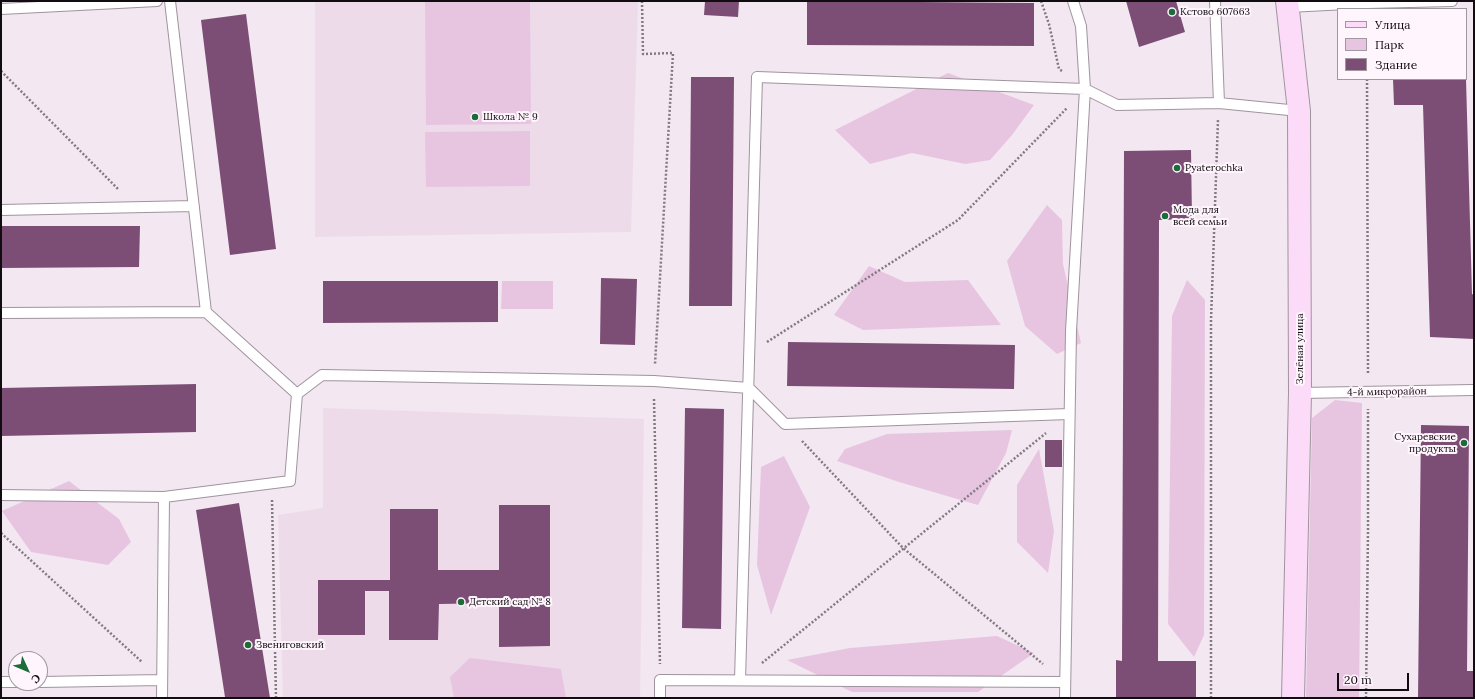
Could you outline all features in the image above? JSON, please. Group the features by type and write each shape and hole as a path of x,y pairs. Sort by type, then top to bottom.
{"main road":[{"name":"Зелёная улица","path":"1288,4 1299,111 1300,393 1292,698"}],"lane":[{"path":"1,9 157,1"},
{"path":"170,1 206,312 297,394"},
{"path":"1066,698 1065,682 1071,331 1085,88 1081,26 1073,1"},
{"path":"1215,1 1219,103"},
{"path":"1288,4 1452,1"},
{"path":"740,680 757,77 1085,88 1117,105 1219,103 1299,111"},
{"path":"1,210 194,206"},
{"path":"1,313 206,312"},
{"path":"1,495 164,497 290,481 297,394 322,375 654,381 749,388 785,424 1069,414"},
{"name":"4-й микрорайон","path":"1300,393 1474,390"},
{"path":"162,698 164,497"},
{"path":"48,682 162,680"},
{"path":"660,698 660,680 1065,682"}],"path":[{"path":"642,1 643,54 673,53 654,381 660,680"},
{"path":"749,353 958,220 1085,88 1059,69 1050,24 1041,1"},
{"path":"1,71 136,207"},
{"path":"1211,698 1211,320 1219,103"},
{"path":"740,680 1069,414"},
{"path":"785,424 903,548 1065,682"},
{"path":"272,483 276,698"},
{"path":"1,533 162,680"}],"shaded area":[{"name":"Школа № 9","path":"315,1 638,1 631,232 315,237"},
{"name":"Детский сад № 8","path":"323,408 644,419 640,698 283,698 278,515 323,508"}],"green space":[{"path":"425,1 530,1 531,124 426,125"},
{"path":"948,73 1034,105 1012,135 990,160 965,164 912,153 870,164 835,130"},
{"path":"530,131 530,186 426,187 425,132"},
{"path":"1047,205 1062,220 1063,264 1081,343 1057,354 1025,326 1007,261"},
{"path":"869,266 905,282 968,280 1001,325 863,330 834,315"},
{"path":"1187,280 1205,300 1204,635 1194,657 1168,624 1172,316"},
{"path":"502,281 553,281 553,309 501,309"},
{"path":"1335,400 1362,403 1359,698 1306,698 1312,418"},
{"path":"1012,430 1006,453 978,505 899,482 837,461 845,449 887,434"},
{"path":"1039,449 1054,531 1048,573 1017,542 1017,485"},
{"path":"784,456 810,507 771,615 757,565 761,467"},
{"path":"69,481 119,519 131,542 108,565 31,552 2,511"},
{"path":"997,636 1034,653 978,692 852,692 787,660 850,648"},
{"path":"470,658 561,669 566,698 454,698 450,677"}],"building":[{"path":"705,1 739,1 738,17 704,15"},
{"path":"807,1 1034,3 1034,46 807,45"},
{"path":"1126,1 1176,1 1185,32 1139,47"},
{"path":"246,14 276,249 230,255 201,20"},
{"path":"691,77 734,77 732,306 689,306"},
{"path":"1393,80 1466,80 1472,294 1474,295 1474,339 1430,337 1423,105 1394,105"},
{"path":"1191,150 1192,219 1159,220 1158,661 1196,661 1196,698 1116,698 1116,660 1122,661 1124,151"},
{"path":"1,226 140,226 139,267 1,268"},
{"path":"601,278 637,279 635,345 600,344"},
{"path":"323,281 498,281 498,322 323,323"},
{"path":"788,342 1015,345 1014,389 787,386"},
{"path":"196,384 196,432 1,436 1,388"},
{"path":"685,408 724,409 721,629 682,628"},
{"path":"1421,425 1469,426 1467,671 1474,671 1474,698 1418,698"},
{"path":"1045,440 1062,440 1062,467 1045,467"},
{"path":"239,503 270,698 225,697 196,510"},
{"path":"499,505 550,505 550,646 499,647 499,603 439,604 438,640 389,640 389,591 365,591 365,635 318,635 318,580 390,580 390,509 438,509 438,570 499,570"}],"place":[{"name":"Кстово 607663","path":"1172,12"},
{"name":"Школа № 9","path":"475,117"},
{"name":"Pyaterochka","path":"1177,168"},
{"name":"Мода для всей семьи","path":"1165,216"},
{"name":"Сухаревские продукты","path":"1464,443"},
{"name":"Детский сад № 8","path":"461,602"},
{"name":"Звениговский","path":"248,645"}]}
